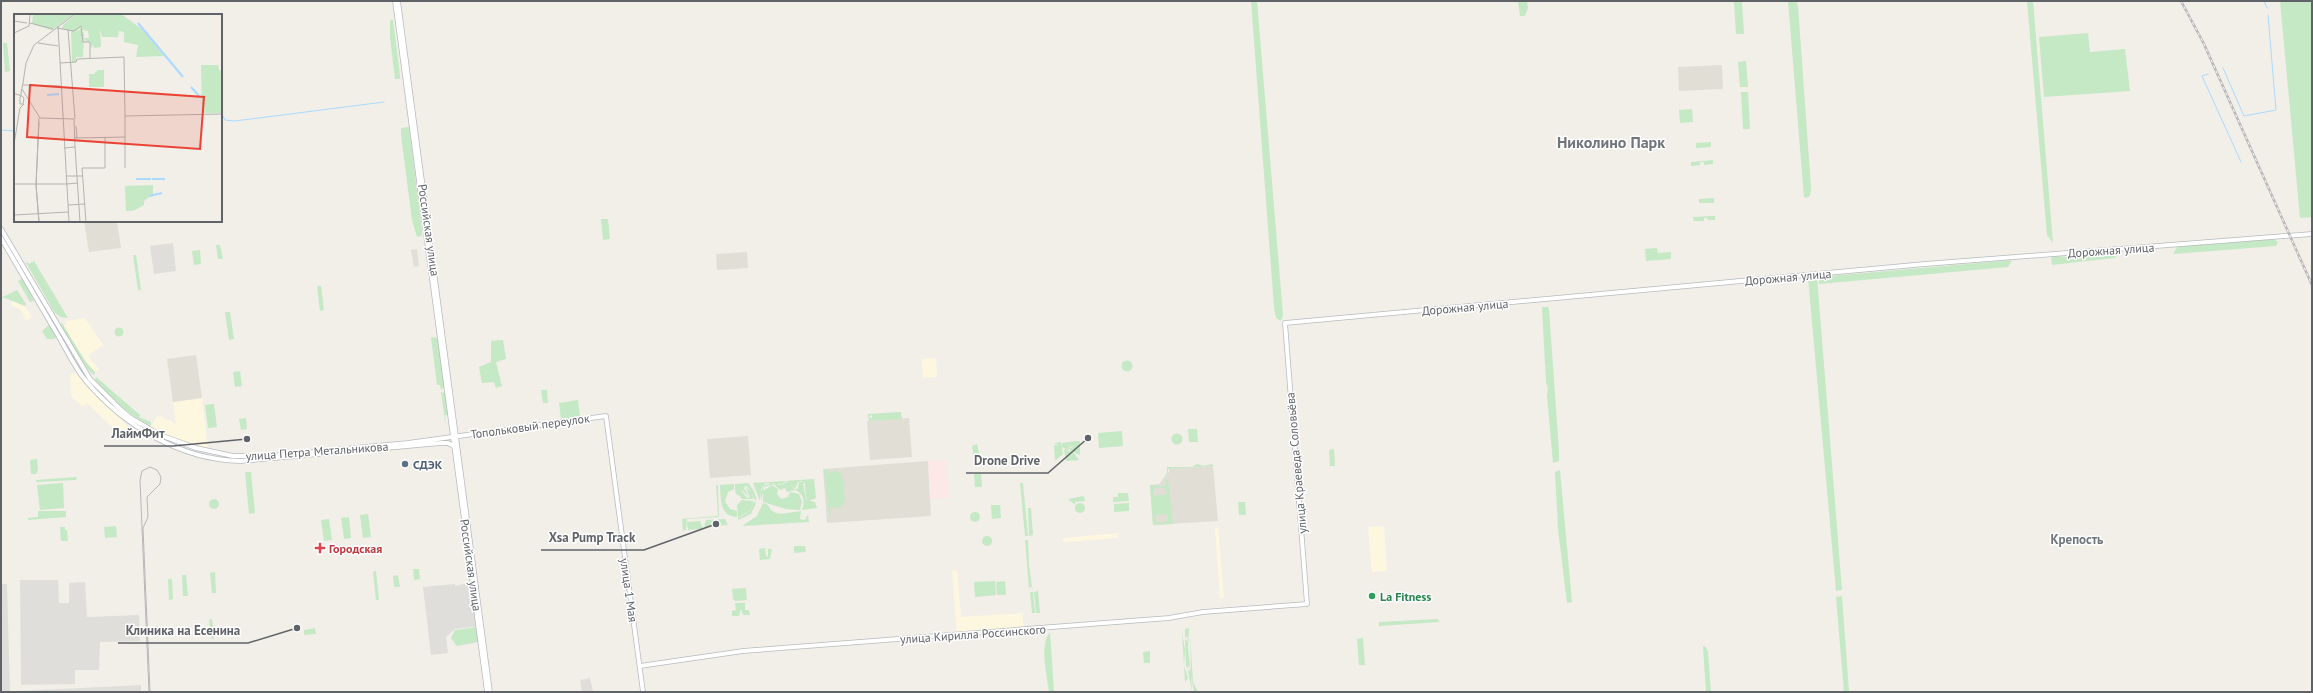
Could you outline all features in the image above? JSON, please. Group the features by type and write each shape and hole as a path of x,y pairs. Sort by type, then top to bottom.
{"main road":[{"name":"Российская улица","path":"395,1 452,439 455,448 487,692"},
{"name":"Российская улица","path":"398,1 452,439"},
{"name":"улица Петра Метальникова","path":"1,229 90,379 119,408 151,430 196,448 247,457 441,443 452,439"},
{"name":"Дорожная улица","path":"1285,323 1925,264 2312,234"},
{"name":"улица Петра Метальникова","path":"1,238 85,380 117,412 149,433 190,452 231,461 266,460 452,439"},
{"name":"улица Краеведа Соловьёва","path":"1285,323 1307,604"},
{"name":"Топольковый переулок","path":"452,439 606,416"},
{"name":"улица 1 Мая","path":"606,416 643,692"},
{"name":"Российская улица","path":"452,439 457,442 460,459 490,692"},
{"path":"415,445 452,439"},
{"name":"улица Кирилла Россинского","path":"640,666 743,651 1049,628 1169,618 1237,608 1307,604"}],"shaded area":[{"path":"1722,65 1723,89 1679,91 1678,67"},
{"path":"84,222 117,222 121,248 89,252"},
{"path":"173,243 176,271 154,274 150,246"},
{"path":"417,249 419,266 414,267 411,250"},
{"path":"747,252 748,268 717,270 716,254"},
{"path":"12,301 25,306 32,317 26,321 20,309 10,305"},
{"path":"85,318 103,345 88,356 99,369 94,373 63,326 67,324 65,321"},
{"path":"196,355 202,398 173,402 167,359"},
{"path":"936,358 937,377 923,378 922,359"},
{"path":"78,372 91,389 130,429 115,430 87,403 85,406 81,405 71,396 70,375"},
{"path":"202,398 208,450 185,443 151,427 158,415 176,424 173,402"},
{"path":"909,418 912,457 870,460 867,421"},
{"path":"748,436 751,475 710,478 707,439"},
{"path":"945,460 949,498 930,499 928,461"},
{"path":"928,461 931,516 827,523 823,469"},
{"path":"1213,466 1218,521 1153,525 1150,485 1159,484 1169,472 1169,469"},
{"path":"1384,526 1387,571 1372,572 1368,527"},
{"path":"1215,528 1218,528 1224,598 1220,598"},
{"path":"1118,533 1118,538 1063,542 1063,538"},
{"path":"957,570 961,617 1022,613 1024,628 957,632 952,571"},
{"path":"20,580 58,580 59,603 69,603 69,583 85,582 87,617 139,615 140,641 100,642 99,670 75,670 75,684 21,685"},
{"path":"472,583 479,626 455,629 446,637 448,653 431,655 423,587 455,584 455,586"},
{"path":"1,584 7,584 10,692 1,692"},
{"path":"590,678 593,692 582,692 580,680"},
{"path":"141,685 141,692 21,692 21,691"}],"green space":[{"path":"1251,1 1257,1 1283,315 1281,321 1276,318 1274,307"},
{"path":"1518,1 1527,1 1528,8 1525,16 1520,16"},
{"path":"1734,1 1742,1 1744,34 1736,34"},
{"path":"1788,1 1796,1 1798,6 1811,188 1810,196 1806,198 1804,197"},
{"path":"2027,1 2033,1 2053,243 2047,235"},
{"path":"2280,1 2312,1 2312,217 2300,218"},
{"path":"390,20 393,20 400,79 395,79 390,37"},
{"path":"2088,33 2090,52 2125,49 2130,91 2044,97 2039,37"},
{"path":"3,43 7,43 10,71 5,72"},
{"path":"1746,61 1748,87 1740,87 1738,62"},
{"path":"1741,92 1748,92 1750,129 1743,129"},
{"path":"1692,109 1693,122 1680,123 1679,110"},
{"path":"409,127 422,230 422,236 417,237 412,220 401,135 401,128"},
{"path":"1711,142 1711,147 1696,148 1696,143"},
{"path":"1713,160 1713,164 1704,165 1704,162 1700,162 1700,165 1691,166 1691,162"},
{"path":"1714,198 1714,203 1699,203 1699,199"},
{"path":"1715,216 1715,220 1708,220 1707,218 1704,218 1704,221 1694,221 1693,217"},
{"path":"601,219 608,219 610,239 603,240"},
{"path":"2273,239 2278,242 2276,246 2173,254 2177,247"},
{"path":"216,245 220,245 223,259 218,259"},
{"path":"1657,248 1658,253 1671,252 1671,259 1646,261 1645,249"},
{"path":"200,250 201,264 194,265 192,251"},
{"path":"2117,252 2118,255 2114,258 2052,265 2051,258 2054,256 2070,257"},
{"path":"133,255 136,255 141,290 138,290"},
{"path":"2012,260 2008,267 1819,284 1819,277"},
{"path":"25,261 29,264 34,261 68,318 61,317 55,313"},
{"path":"1808,277 1817,277 1842,590 1836,591"},
{"path":"23,278 35,303 34,301 30,302 18,281"},
{"path":"317,286 321,286 324,310 320,311"},
{"path":"17,290 26,304 25,306 5,298 1,298"},
{"path":"1542,307 1548,307 1549,309 1559,452 1559,461 1553,463 1547,396 1548,388 1546,382"},
{"path":"225,312 230,312 234,339 229,340"},
{"path":"62,323 85,361 95,372 94,375 82,361 66,336 60,326"},
{"path":"49,325 56,337 55,339 47,339 42,331"},
{"path":"117,328 121,328 123,332 121,336 117,336 115,334 115,330"},
{"path":"431,337 438,338 445,387 441,390 440,385 437,385"},
{"path":"503,340 506,359 496,362 502,386 496,388 494,382 482,383 479,367 491,362 491,341"},
{"path":"1125,361 1129,361 1131,362 1131,370 1125,371 1122,368 1122,364"},
{"path":"240,371 242,386 235,387 233,372"},
{"path":"96,377 140,415 139,417 151,422 151,425 148,426 120,405 95,380"},
{"path":"541,390 547,390 548,403 543,403"},
{"path":"441,392 445,393 449,408 448,415 445,415 446,428"},
{"path":"578,400 580,416 561,419 559,403"},
{"path":"214,404 217,427 208,428 205,405"},
{"path":"901,412 902,419 869,421 868,417 868,414"},
{"path":"246,418 247,429 241,430 239,419"},
{"path":"1188,429 1197,429 1198,442 1189,442"},
{"path":"1122,431 1123,446 1099,448 1098,433"},
{"path":"1175,434 1179,434 1181,435 1181,443 1175,444 1172,441 1172,437"},
{"path":"1080,441 1080,455 1069,450 1074,445 1071,447 1068,445 1070,448 1068,450 1062,447 1062,443"},
{"path":"1061,442 1063,454 1055,461 1054,445 1060,446 1054,443"},
{"path":"977,444 980,458 974,459 972,446"},
{"path":"1064,449 1074,453 1079,460 1066,461"},
{"path":"1334,449 1335,466 1330,466 1329,450"},
{"path":"37,459 38,470 36,474 31,474 30,460"},
{"path":"1197,464 1203,466 1212,464 1214,466 1168,469 1168,473 1160,481 1167,473 1167,467 1192,467"},
{"path":"827,469 827,474 836,470 842,475 845,500 840,508 830,507 831,516 829,516 824,470"},
{"path":"1560,470 1572,602 1567,603 1558,529 1555,472"},
{"path":"245,472 251,472 255,513 249,514"},
{"path":"974,474 981,474 982,487 975,487"},
{"path":"77,477 76,480 36,482 36,480"},
{"path":"814,479 816,498 809,501 806,499 805,484 802,481 798,482 795,489 787,481 781,484 766,483 761,489 760,501 753,483"},
{"path":"1165,479 1168,479 1173,524 1153,525 1150,485 1165,486","holes":["1158,487 1165,488 1167,494 1153,496 1154,489","1168,514 1168,520 1164,523 1157,522 1154,515"]},
{"path":"788,482 795,490 787,492 785,488 780,490 774,484 764,487 761,501 761,491 765,485 773,483 780,485"},
{"path":"799,482 803,482 806,500 815,502 817,508 802,510 803,498 795,490 798,488"},
{"path":"63,483 64,508 40,510 37,485"},
{"path":"748,483 754,491 757,500 754,499 752,493 746,485 744,488 749,497 742,490 735,489 735,484"},
{"path":"1020,483 1023,483 1028,536 1025,536"},
{"path":"734,484 734,489 728,492 725,501 730,509 737,511 737,517 727,514 724,510 722,506 720,485"},
{"path":"716,485 718,485 719,517 687,519 686,530 683,531 682,519 718,516"},
{"path":"772,485 778,489 777,494 781,499 788,497 790,492 799,494 802,502 800,510 786,509 763,502 763,491"},
{"path":"745,486 752,493 753,499 742,499 736,494 735,489 741,490 747,498 750,497"},
{"path":"1118,493 1128,493 1129,501 1113,502 1113,497 1118,497"},
{"path":"1084,496 1085,501 1075,502 1075,505 1068,499"},
{"path":"212,499 216,499 218,500 218,508 212,509 209,506 209,502"},
{"path":"742,500 753,501 752,507 744,515 738,517 737,505"},
{"path":"754,501 756,503 751,514 738,520 738,517 750,511"},
{"path":"1238,502 1245,502 1246,515 1239,515"},
{"path":"763,503 768,505 774,512 782,514 801,511 800,519 805,520 808,515 809,522 742,526 757,516"},
{"path":"1078,503 1082,503 1084,504 1084,512 1078,513 1075,510 1075,506"},
{"path":"1129,503 1129,511 1114,512 1114,504"},
{"path":"991,505 1000,505 1001,518 992,519"},
{"path":"1028,508 1031,508 1033,535 1029,536"},
{"path":"38,511 66,511 66,517 28,520 28,518 38,517"},
{"path":"975,512 980,517 975,522 970,517"},
{"path":"368,514 371,537 363,538 360,515"},
{"path":"349,517 351,538 344,539 341,518"},
{"path":"329,519 332,540 324,541 321,520"},
{"path":"725,519 728,525 704,527 706,520"},
{"path":"700,521 703,529 688,530 687,522"},
{"path":"116,526 117,537 105,538 104,527"},
{"path":"60,527 65,527 65,530 67,530 68,541 61,541"},
{"path":"985,536 989,536 992,541 989,546 985,546 982,543 982,539"},
{"path":"1025,540 1028,540 1032,587 1029,588"},
{"path":"794,546 805,546 806,552 794,553"},
{"path":"765,548 766,557 768,556 768,549 772,549 770,559 760,560 759,549"},
{"path":"413,569 419,569 420,579 414,580"},
{"path":"376,571 379,600 376,600 373,572"},
{"path":"215,572 216,593 212,593 210,573"},
{"path":"182,575 186,575 188,596 183,596"},
{"path":"398,575 400,587 394,587 393,576"},
{"path":"168,579 172,579 173,599 169,600"},
{"path":"995,581 996,595 975,597 974,582"},
{"path":"1005,581 1006,595 997,595 996,582"},
{"path":"746,588 747,600 735,601 733,599 732,589"},
{"path":"1038,591 1040,613 1036,613 1034,592"},
{"path":"1030,592 1033,592 1035,613 1032,613"},
{"path":"1842,596 1849,692 1844,692 1836,597"},
{"path":"735,603 745,603 745,610 749,610 750,615 743,615 741,609 739,616 732,616 732,611 736,610"},
{"path":"212,619 214,638 211,639 209,620"},
{"path":"1438,619 1439,622 1379,626 1379,622"},
{"path":"478,627 478,642 457,646 451,638 455,630"},
{"path":"315,628 316,634 304,635 304,630"},
{"path":"1189,628 1188,649 1191,673 1190,634 1193,682 1198,692 1194,692 1191,675 1192,692 1188,671 1190,670 1189,663 1188,669 1186,666 1185,639 1187,641 1188,639 1187,636 1185,638 1185,629"},
{"path":"1050,632 1054,692 1049,692 1044,653 1047,638"},
{"path":"1182,632 1185,650 1184,666"},
{"path":"1363,638 1365,665 1359,665 1357,639"},
{"path":"1703,646 1706,647 1708,652 1711,692 1706,692"},
{"path":"1150,651 1150,663 1144,663 1143,652"},
{"path":"1184,666 1188,678 1185,682"}],"waterway":[{"path":"2264,1 2267,8"},
{"path":"2223,68 2244,116 2276,110 2268,15"},
{"path":"2208,74 2202,76 2241,162"},
{"path":"223,116 225,120 235,121 384,102"},
{"path":"1,130 14,131"}],"tram line":[{"path":"149,692 140,480 142,471 150,467 157,470 161,477 160,484 147,497 148,517 143,528 150,692"}],"railway":[{"path":"2181,1 2204,44 2312,285"}],"place":[{"name":"Drone Drive","path":"1088,438"},
{"name":"ЛаймФит","path":"247,439"},
{"name":"СДЭК","path":"405,464"},
{"name":"Xsa Pump Track","path":"716,524"},
{"name":"Городская","path":"320,548"},
{"name":"La Fitness","path":"1372,596"},
{"name":"Клиника на Есенина","path":"297,628"}],"district":[{"name":"Николино Парк","path":"1611,142"},
{"name":"Крепость","path":"2077,539"}]}
